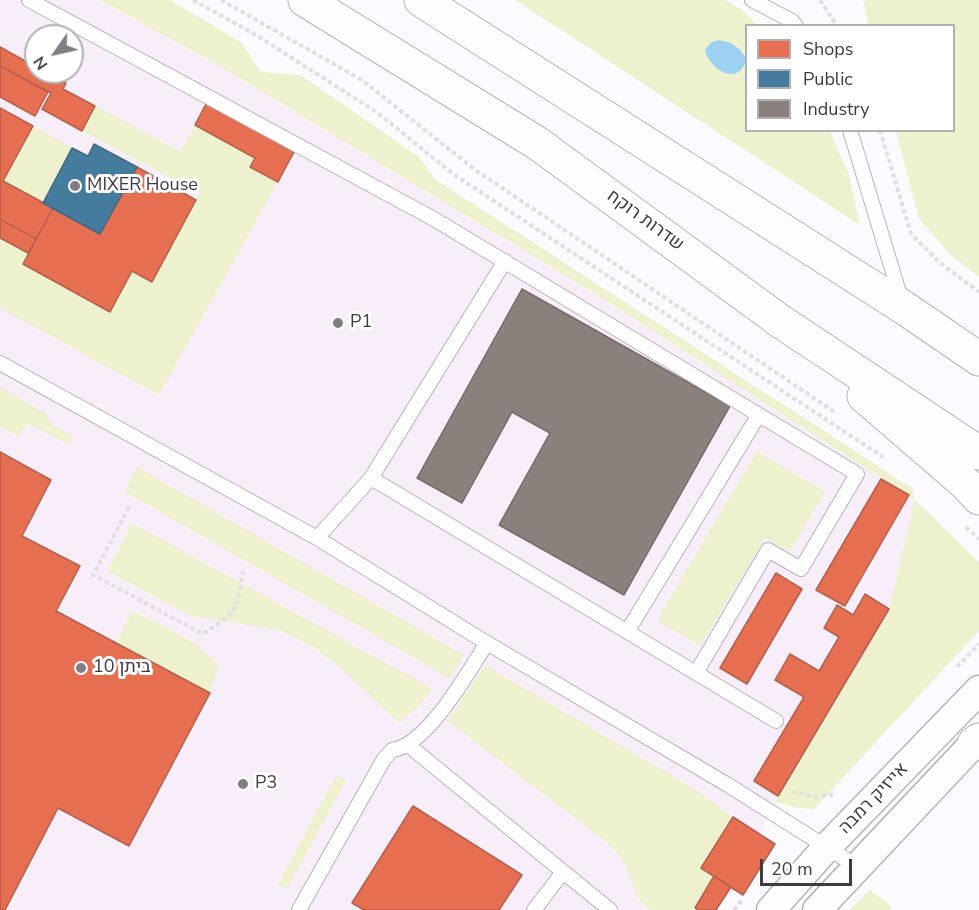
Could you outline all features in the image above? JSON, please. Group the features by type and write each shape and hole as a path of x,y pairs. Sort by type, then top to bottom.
{"main road":[{"name":"שדרות רוקח","path":"305,0 537,142 780,321 979,453"},
{"path":"421,0 903,306 979,358"},
{"path":"780,321 903,432 966,484 970,510"}],"street":[{"name":"אייזיק רמבה","path":"771,910 827,847 979,690"},
{"name":"אייזיק רמבה","path":"817,910 977,741"}],"lane":[{"path":"29,0 434,219 857,474 801,569 768,550 696,673"},
{"path":"752,0 794,23"},
{"path":"770,0 794,23"},
{"path":"851,132 903,306"},
{"path":"317,538 371,478 505,261"},
{"path":"0,363 317,538 487,643 728,785 858,867"},
{"path":"627,632 758,416"},
{"path":"371,478 776,721"},
{"path":"299,910 384,759 392,750 408,745 448,704 487,643"},
{"path":"408,745 610,910"},
{"path":"534,910 563,872"}],"path":[{"path":"193,0 256,35 378,113 453,174 890,462"},
{"path":"221,0 362,80 474,169 846,420"},
{"path":"820,0 836,24"},
{"path":"881,132 911,234 940,263 979,292"},
{"path":"129,507 93,575 203,634 230,616 238,603 243,572"},
{"path":"970,510 979,539"},
{"path":"792,792 817,797 837,793"}],"shaded area":[{"path":"0,0 100,0 223,68 602,298 915,500 889,609 778,796 760,834 734,817 693,910 0,910"}],"green space":[{"path":"100,0 170,0 241,42 261,72 301,75 419,157 435,179 912,488 915,500 602,298 223,68"},
{"path":"515,0 725,0 741,9 757,24 745,24 745,132 830,132 849,175 860,225"},
{"path":"863,0 979,0 979,277 952,256 919,219 896,132 955,132 955,24 869,24"},
{"path":"95,106 180,151 195,125 255,158 278,182 159,395 0,308 0,238 28,253 23,264 110,312 132,271 152,282 200,193 82,131"},
{"path":"33,126 72,148 43,203 3,181"},
{"path":"0,387 44,412 52,424 73,437 69,444 27,423 19,437 0,426"},
{"path":"757,451 825,492 790,552 765,538 700,646 657,620"},
{"path":"137,467 464,655 449,678 124,491"},
{"path":"915,500 979,562 979,631 814,809 798,808 775,802 889,609"},
{"path":"132,523 433,689 418,707 399,723 340,667 312,646 279,630 191,616 107,571"},
{"path":"132,611 189,640 218,665 210,693 116,643"},
{"path":"485,665 696,790 733,817 714,876 693,910 650,910 636,893 623,861 604,840 448,721"},
{"path":"336,775 346,781 287,889 278,884"},
{"path":"870,890 892,907 890,910 849,910"}],"water":[{"path":"719,40 735,46 745,57 743,67 732,74 719,70 708,57 705,49 712,42"}],"building: Shops":[{"path":"0,47 24,60 24,79 0,66"},
{"path":"0,66 24,79 24,84 33,84 48,92 35,116 0,97"},
{"path":"34,84 66,84 63,89 95,106 82,131 42,109 51,93"},
{"path":"207,102 295,150 278,182 250,167 255,158 195,125"},
{"path":"0,108 33,126 3,181 53,208 36,239 0,219"},
{"path":"137,167 196,200 152,282 132,271 110,312 23,264 53,208 100,234"},
{"path":"0,219 36,239 28,253 0,238"},
{"name":"ביתן 10","path":"0,452 51,480 22,536 80,566 56,611 210,693 129,846 58,808 5,910 0,910"},
{"path":"881,479 909,495 845,606 816,590"},
{"path":"776,573 802,589 747,684 720,668"},
{"path":"865,594 889,609 778,796 754,781 804,697 775,680 790,654 819,671 839,637 824,628 837,605 853,615"},
{"path":"413,806 522,875 499,910 364,910 352,903"},
{"path":"733,817 775,844 743,895 701,868"},
{"path":"714,876 731,887 716,910 698,910 695,908"}],"building: Public":[{"path":"94,144 137,167 100,234 43,203 72,148 88,156"}],"building: Industry":[{"path":"522,289 730,406 624,595 499,525 550,433 512,412 462,503 417,478"}],"place":[{"name":"MIXER House","path":"75,186"},
{"name":"P1","path":"338,323"},
{"name":"ביתן 10","path":"81,668"},
{"name":"P3","path":"243,784"}]}
